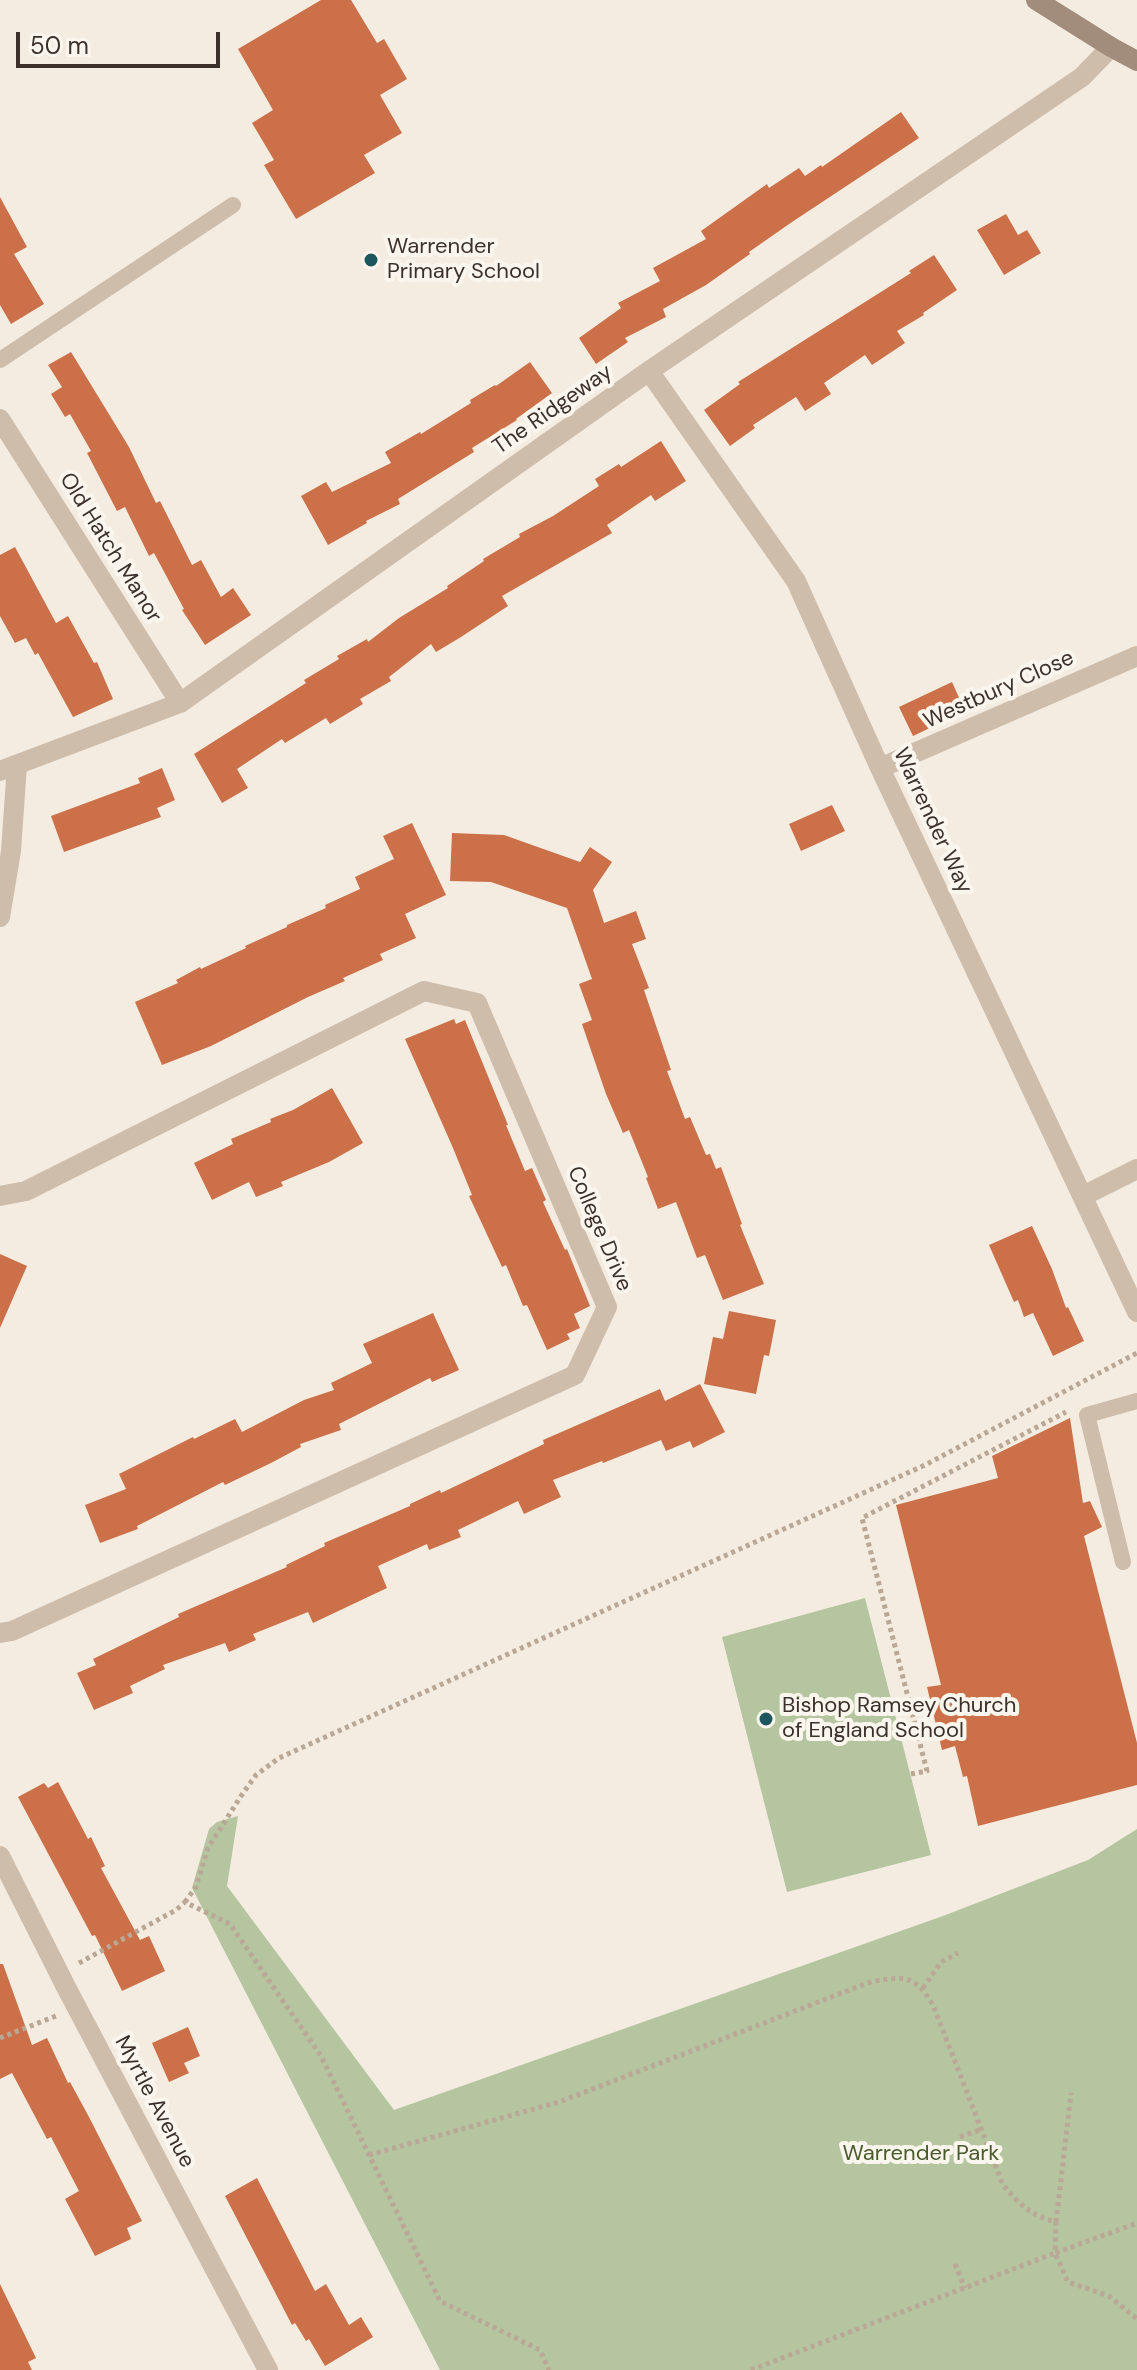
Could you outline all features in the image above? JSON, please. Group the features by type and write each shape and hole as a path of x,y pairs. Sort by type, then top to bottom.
{"main road":[{"path":"1036,0 1137,61"}],"street":[{"name":"The Ridgeway","path":"8,768 180,703 649,371 1082,77 1111,47"},
{"name":"Warrender Way","path":"649,371 796,581 880,768 1137,1312"},
{"name":"Old Hatch Manor","path":"0,419 180,703"},
{"name":"Westbury Close","path":"880,768 1137,656"},
{"path":"0,917 11,851 8,768"},
{"name":"College Drive","path":"0,1196 26,1191 424,991 477,1003 607,1307 575,1375 12,1631 0,1633"},
{"path":"1083,1196 1137,1169"},
{"name":"Myrtle Avenue","path":"0,1856 268,2370"}],"lane":[{"path":"0,360 233,205"},
{"path":"1123,1562 1087,1415 1137,1401"}],"path":[{"path":"0,2038 56,2016 79,1962 176,1910 185,1902 196,1887 208,1848 241,1796 256,1775 279,1758 925,1465 1137,1353"},
{"path":"911,1774 927,1771 862,1518 1072,1409 1087,1415"},
{"path":"185,1902 230,1924 321,2056 440,2301 540,2350 549,2370"},
{"path":"923,1988 941,1962 958,1953"},
{"path":"369,2155 559,2102 873,1981 904,1978 923,1988 933,2005 1003,2185 1018,2204 1037,2217 1056,2222"},
{"path":"1071,2093 1055,2253 1068,2282 1109,2296 1137,2319"},
{"path":"960,2137 982,2129"},
{"path":"751,2370 1137,2223"},
{"path":"955,2264 965,2288"}],"green space":[{"path":"865,1598 931,1855 787,1892 722,1637"},
{"name":"Warrender Park","path":"238,1816 227,1886 394,2110 943,1916 1088,1860 1137,1829 1137,2370 440,2370 192,1888 209,1829 217,1822"}],"building":[{"path":"321,0 351,0 377,43 384,39 407,79 380,95 402,133 364,155 375,173 296,219 264,165 274,160 252,123 273,110 238,49"},
{"path":"901,112 919,138 792,222 706,285 663,309 666,317 625,338 628,342 596,364 579,338 621,308 618,303 660,281 653,268 706,239 701,231 767,184 769,188 799,168 805,176 822,167"},
{"path":"0,197 27,247 14,254 44,304 11,324 0,305"},
{"path":"1006,214 1018,235 1027,230 1041,253 1004,275 977,230"},
{"path":"934,255 957,290 897,331 905,343 872,365 865,355 824,383 831,394 805,411 796,397 753,425 755,428 730,446 704,410 740,384 738,382 911,273 909,271"},
{"path":"71,352 129,447 156,503 160,501 192,565 201,560 221,597 233,588 251,615 205,645 182,610 154,553 149,556 125,507 117,511 87,453 91,451 70,414 65,417 51,394 62,387 48,365"},
{"path":"530,362 552,393 517,420 472,448 474,452 398,499 400,504 328,545 301,496 326,482 332,492 391,463 385,452 471,403 470,400"},
{"path":"661,441 686,481 655,501 651,495 607,525 612,533 502,596 508,606 461,637 436,652 431,644 389,677 391,681 360,699 363,704 330,724 326,718 285,743 282,739 237,769 248,788 222,803 194,754 306,683 304,680 339,659 337,656 367,639 368,642 399,618 448,588 483,559 520,537 519,534 599,486 595,479 619,464 621,467"},
{"path":"15,547 56,623 68,616 94,663 97,662 113,699 73,717 38,653 35,655 26,638 15,643 0,616 0,555"},
{"path":"952,682 965,711 913,736 899,707"},
{"path":"162,768 175,800 157,808 161,817 64,852 51,816 140,783 138,778"},
{"path":"832,805 845,831 801,851 789,824"},
{"path":"412,823 446,895 405,914 416,938 380,954 383,960 343,978 345,981 211,1046 162,1065 135,1002 360,889 355,877 394,859 383,836"},
{"path":"452,833 504,835 580,862 590,847 612,862 593,890 604,923 636,911 646,939 632,944 649,988 644,990 671,1070 667,1071 685,1119 690,1117 706,1155 710,1154 716,1169 721,1167 764,1284 723,1300 705,1255 697,1258 676,1202 658,1209 629,1130 623,1133 606,1094 582,1024 592,1020 579,984 592,979 567,908 491,882 450,881"},
{"path":"454,1019 456,1024 465,1020 525,1171 532,1168 546,1200 543,1202 567,1249 590,1306 574,1314 580,1328 567,1334 570,1339 547,1350 527,1305 523,1306 506,1265 502,1267 469,1196 472,1195 453,1148 405,1039"},
{"path":"332,1088 363,1143 256,1197 249,1182 212,1200 194,1163 233,1144 231,1139 271,1122 270,1119"},
{"path":"1032,1226 1066,1308 1084,1341 1053,1356 1033,1313 1024,1317 1018,1300 1014,1302 989,1245"},
{"path":"0,1254 27,1266 0,1328"},
{"path":"729,1311 776,1320 769,1356 764,1355 756,1394 704,1384 713,1337 723,1339"},
{"path":"433,1313 459,1370 432,1382 430,1378 339,1424 341,1430 300,1444 301,1447 271,1463 225,1485 223,1482 137,1526 138,1529 100,1543 85,1505 126,1489 119,1474 235,1419 242,1432 304,1400 334,1390 331,1383 372,1363 363,1344"},
{"path":"700,1384 725,1432 693,1448 690,1441 666,1451 661,1440 553,1480 561,1497 524,1514 518,1501 458,1530 461,1537 429,1550 427,1544 378,1566 387,1588 313,1623 308,1612 253,1634 256,1640 229,1652 225,1643 163,1665 165,1669 130,1686 133,1693 94,1710 77,1673 96,1665 93,1659 179,1617 178,1614 287,1567 325,1546 324,1543 440,1490 441,1493 544,1444 543,1440 660,1389 665,1401"},
{"path":"1070,1418 1083,1503 1090,1501 1102,1527 1084,1536 1137,1743 1137,1785 978,1826 967,1776 963,1777 955,1746 942,1750 927,1687 941,1685 896,1505 998,1478 992,1456"},
{"path":"58,1782 88,1839 91,1837 105,1866 101,1868 140,1940 149,1936 165,1971 122,1991 95,1935 92,1936 18,1797 44,1783 48,1788"},
{"path":"0,1964 3,1964 32,2045 47,2038 142,2221 127,2228 131,2239 95,2256 65,2199 79,2191 51,2137 47,2139 12,2073 0,2079"},
{"path":"188,2027 200,2056 184,2063 189,2073 169,2082 152,2043"},
{"path":"257,2178 315,2291 326,2284 349,2325 361,2317 373,2337 325,2366 309,2339 306,2341 295,2323 292,2325 225,2196"},
{"path":"0,2284 36,2358 28,2362 32,2370 0,2370"}],"place":[{"name":"Warrender Primary School","path":"371,260"},
{"name":"Bishop Ramsey Church of England School","path":"766,1719"}]}
